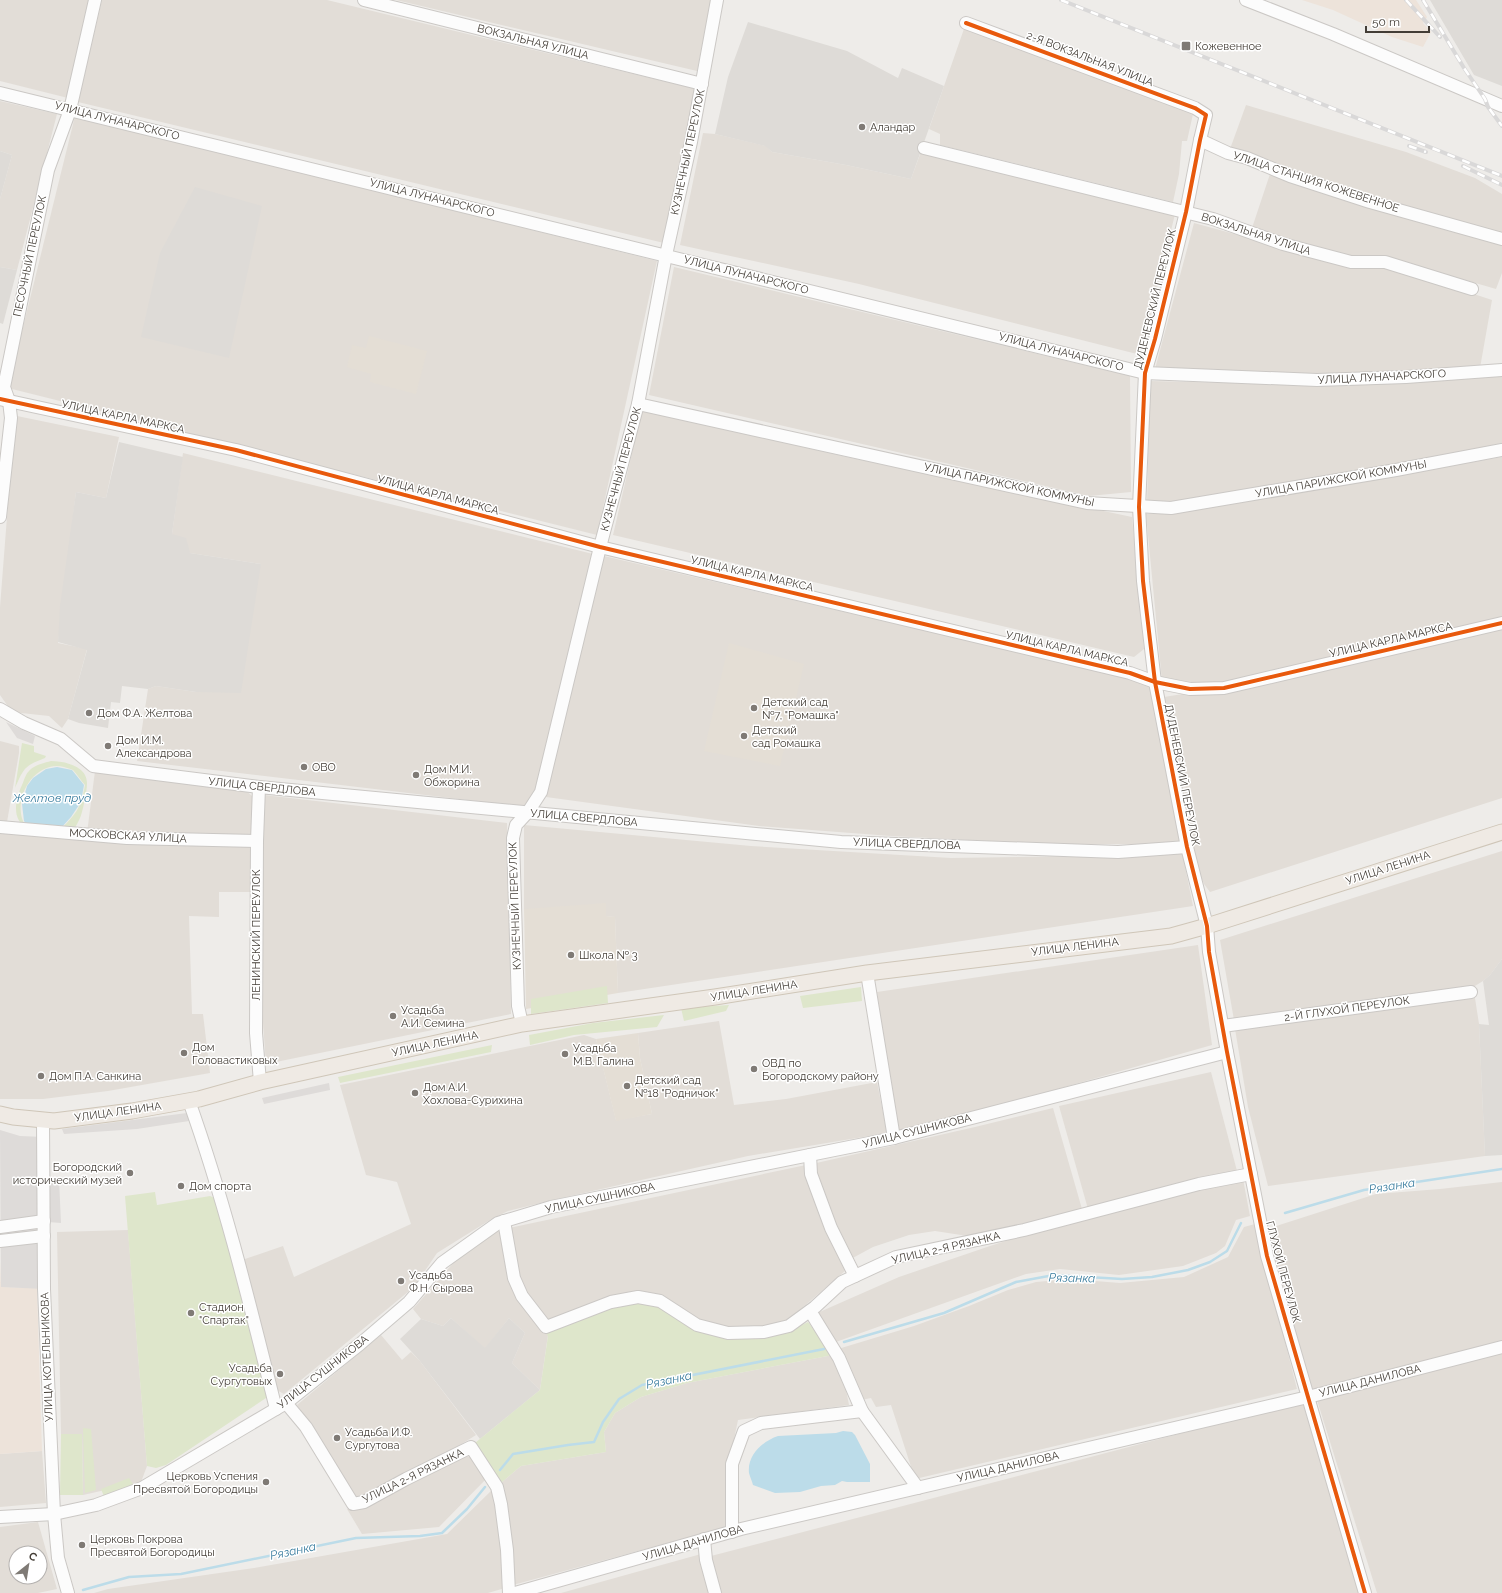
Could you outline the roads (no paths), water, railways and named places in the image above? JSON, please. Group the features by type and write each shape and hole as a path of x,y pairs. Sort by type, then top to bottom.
{"main road":[{"name":"УЛИЦА ЛЕНИНА","path":"0,1114 43,1120 61,1120 132,1111 189,1101 260,1082 522,1024 715,997 867,973 1171,936 1207,926 1502,832"}],"street":[{"name":"ПЕСОЧНЫЙ ПЕРЕУЛОК","path":"0,517 11,418 5,400 4,387 47,177 70,110 95,0"},
{"name":"ВОКЗАЛЬНАЯ УЛИЦА","path":"364,0 702,84"},
{"name":"КУЗНЕЧНЫЙ ПЕРЕУЛОК","path":"522,1024 518,1006 513,838 516,825 528,812 541,792 600,547 638,404 666,255 691,142 716,0"},
{"path":"1246,0 1333,34 1502,106"},
{"name":"2-Я ВОКЗАЛЬНАЯ УЛИЦА","path":"966,23 1188,105 1206,115"},
{"name":"УЛИЦА ЛУНАЧАРСКОГО","path":"0,93 1145,373 1317,380 1406,377 1502,370"},
{"name":"ДУДЕНЕВСКИЙ ПЕРЕУЛОК","path":"1206,115 1186,212 1155,339 1145,373 1139,507 1143,581 1155,682 1187,847 1207,926"},
{"name":"УЛИЦА СТАНЦИЯ КОЖЕВЕННОЕ","path":"1200,140 1228,153 1247,158 1290,176 1370,202 1502,239"},
{"name":"ВОКЗАЛЬНАЯ УЛИЦА","path":"924,148 1213,219 1283,244 1351,262 1385,262 1472,289"},
{"name":"УЛИЦА КАРЛА МАРКСА","path":"5,400 236,450 600,547 1130,673 1155,682 1190,689 1224,688 1502,623"},
{"name":"УЛИЦА ПАРИЖСКОЙ КОММУНЫ","path":"638,404 1087,503 1139,507 1171,508 1396,470 1502,450"},
{"name":"УЛИЦА СВЕРДЛОВА","path":"0,709 24,723 61,739 93,766 260,787 841,842 1118,852 1187,847"},
{"name":"ЛЕНИНСКИЙ ПЕРЕУЛОК","path":"260,787 257,841 256,1033 260,1082"},
{"name":"МОСКОВСКАЯ УЛИЦА","path":"0,827 127,838 257,841"},
{"name":"ГЛУХОЙ ПЕРЕУЛОК","path":"1207,926 1209,952 1223,1026 1226,1052 1267,1256 1365,1593"},
{"path":"867,973 894,1138"},
{"name":"2-Й ГЛУХОЙ ПЕРЕУЛОК","path":"1223,1026 1471,992"},
{"name":"УЛИЦА СУШНИКОВА","path":"0,1517 54,1514 96,1505 142,1488 281,1406 360,1344 409,1302 442,1263 498,1223 551,1207 894,1138 1226,1052"},
{"path":"189,1101 222,1201 281,1406"},
{"name":"УЛИЦА КОТЕЛЬНИКОВА","path":"43,1120 44,1289 54,1514 58,1558 68,1593"},
{"path":"810,1155 811,1174 831,1228 855,1276"},
{"name":"УЛИЦА 2-Я РЯЗАНКА","path":"504,1221 514,1278 522,1296 546,1327 611,1302 638,1297 660,1301 697,1325 728,1333 764,1332 789,1326 810,1311 842,1282 896,1257 1024,1230 1199,1184 1251,1174"},
{"path":"0,1227 44,1221"},
{"path":"0,1241 44,1236"},
{"path":"810,1311 839,1358 862,1411 918,1488"},
{"name":"УЛИЦА ДАНИЛОВА","path":"516,1593 732,1532 1308,1397 1502,1347"},
{"name":"УЛИЦА 2-Я РЯЗАНКА","path":"281,1406 306,1427 354,1504 364,1502 406,1479 471,1447 497,1487 501,1504 507,1550 509,1593"},
{"path":"732,1532 732,1464 744,1431 761,1424 862,1411"},
{"path":"704,1539 706,1560 715,1593"}],"water":[{"name":"Желтов пруд","path":"57,767 72,770 84,785 81,802 71,817 61,828 29,828 24,821 22,804 27,786 33,778 46,769"},
{"path":"843,1431 852,1432 855,1435 870,1464 870,1482 842,1481 835,1485 821,1486 800,1492 775,1493 753,1485 749,1473 749,1466 753,1455 762,1445 772,1438 778,1436 836,1433"}],"waterway":[{"name":"Рязанка","path":"1285,1213 1364,1190 1502,1169"},
{"name":"Рязанка","path":"844,1342 944,1313 1016,1282 1054,1275 1122,1279 1152,1277 1188,1270 1210,1262 1227,1251 1241,1223"},
{"name":"Рязанка","path":"500,1470 513,1454 594,1442 603,1422 619,1399 642,1385 824,1349"},
{"name":"Рязанка","path":"83,1590 129,1577 181,1574 356,1538 420,1536 442,1533 467,1509 485,1487"}],"railway":[{"path":"1061,0 1502,176"},
{"path":"1406,0 1440,37"},
{"path":"1423,0 1464,68 1485,99 1488,107 1502,126"},
{"path":"1409,146 1426,152"},
{"path":"1463,166 1502,185"}],"place":[{"name":"Кожевенное","path":"1186,46"},
{"name":"Аландар","path":"862,127"},
{"name":"Детский сад №7, \"Ромашка\"","path":"754,708"},
{"name":"Дом Ф.А. Желтова","path":"89,713"},
{"name":"Детский сад Ромашка","path":"744,736"},
{"name":"Дом И.М. Александрова","path":"108,746"},
{"name":"ОВО","path":"304,767"},
{"name":"Дом М.И. Обжорина","path":"416,775"},
{"name":"Школа № 3","path":"571,955"},
{"name":"Усадьба А.И. Семина","path":"393,1016"},
{"name":"Дом Головастиковых","path":"184,1053"},
{"name":"Усадьба М.В. Галина","path":"565,1054"},
{"name":"ОВД по Богородскому району","path":"754,1069"},
{"name":"Дом П.А. Санкина","path":"41,1076"},
{"name":"Детский сад №18 \"Родничок\"","path":"627,1086"},
{"name":"Дом А.И. Хохлова-Сурихина","path":"415,1093"},
{"name":"Богородский исторический музей","path":"130,1173"},
{"name":"Дом спорта","path":"181,1186"},
{"name":"Усадьба Ф.Н. Сырова","path":"401,1281"},
{"name":"Стадион \"Спартак\"","path":"191,1313"},
{"name":"Усадьба Сургутовых","path":"280,1374"},
{"name":"Усадьба И.Ф. Сургутова","path":"337,1438"},
{"name":"Церковь Успения Пресвятой Богородицы","path":"266,1482"},
{"name":"Церковь Покрова Пресвятой Богородицы","path":"82,1545"}]}
